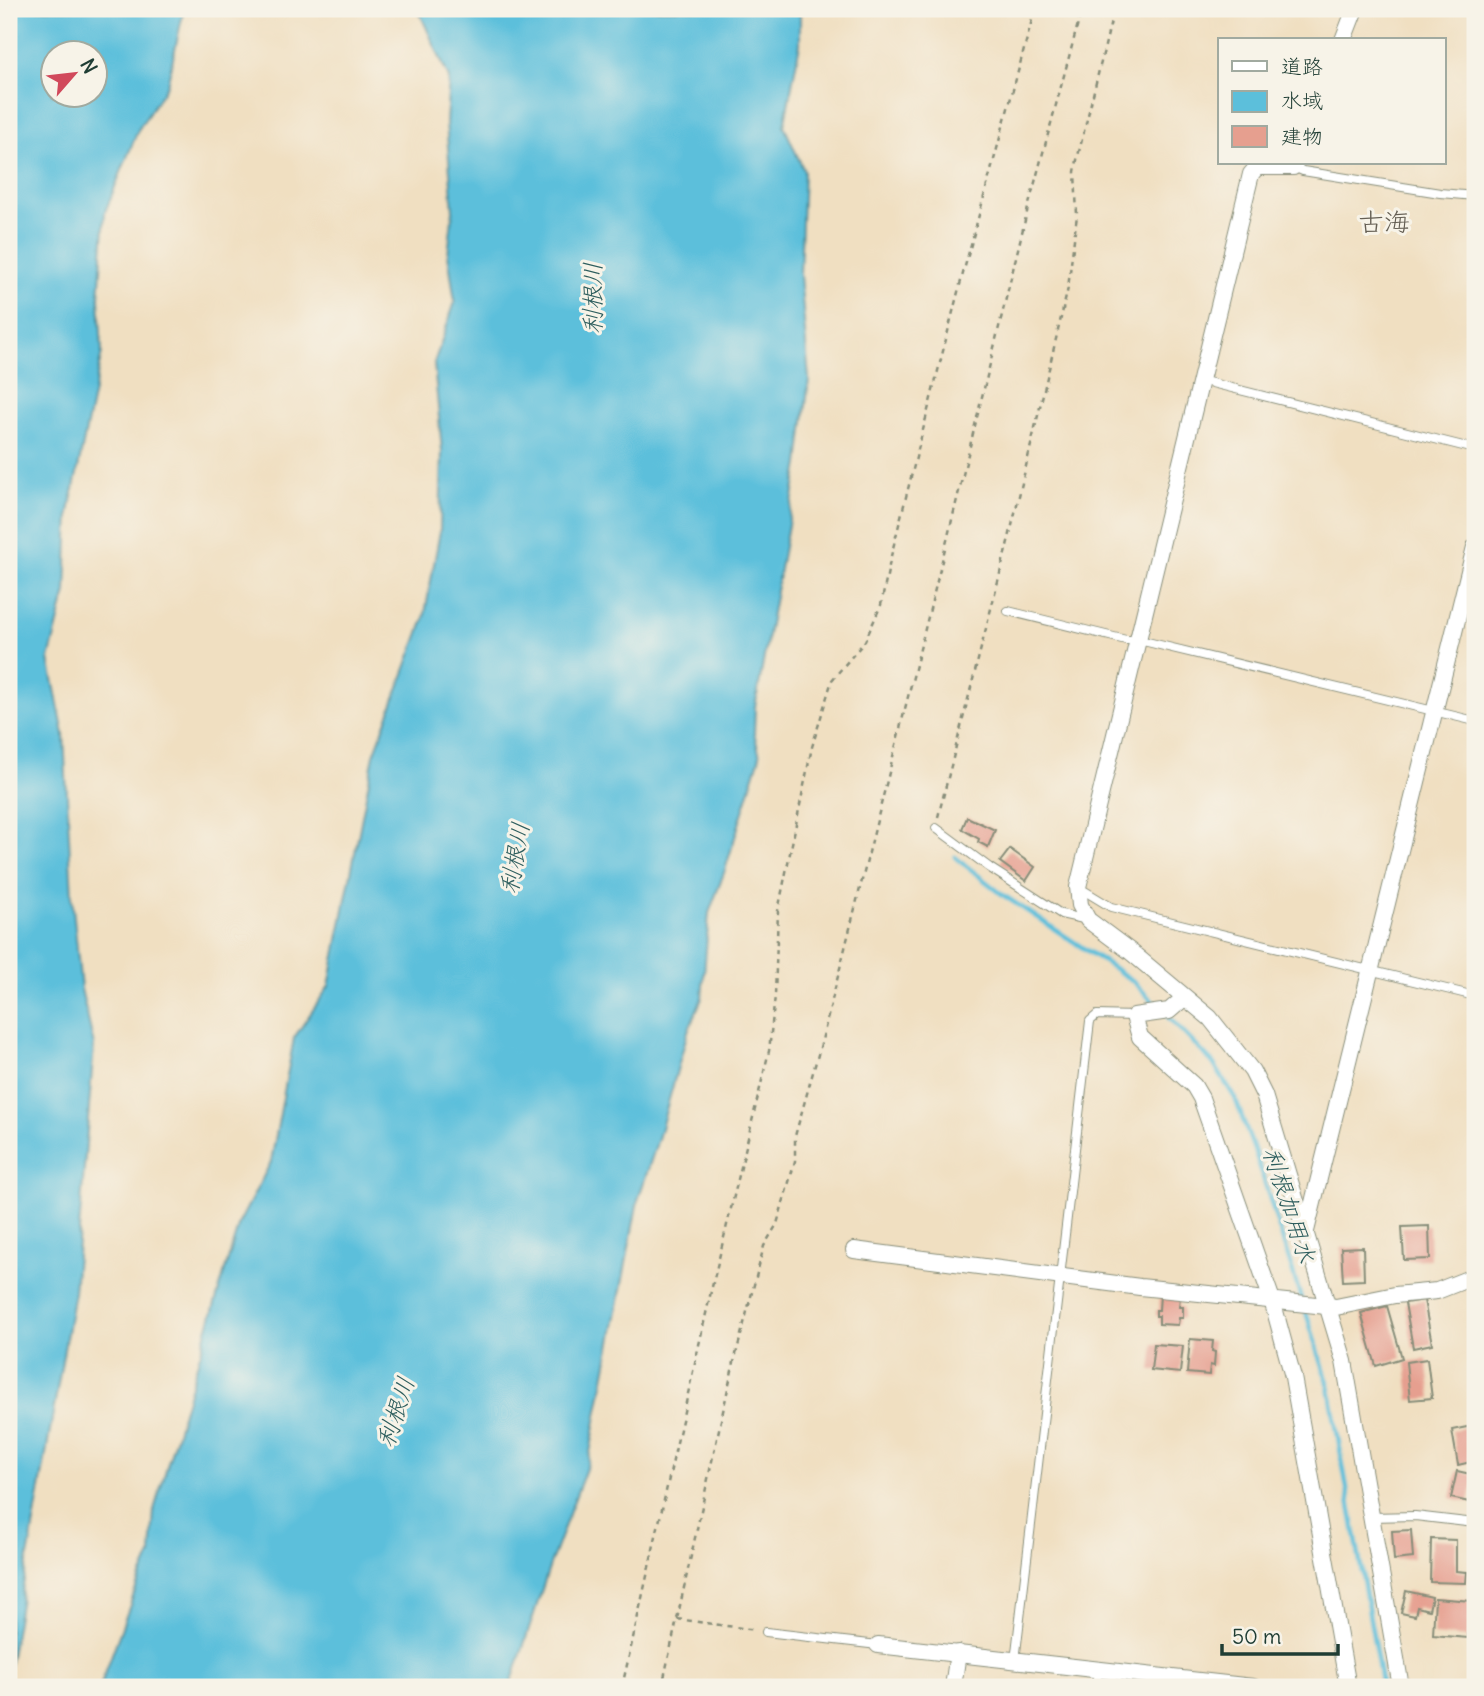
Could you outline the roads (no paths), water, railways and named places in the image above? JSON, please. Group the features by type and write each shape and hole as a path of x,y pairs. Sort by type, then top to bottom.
{"street":[{"path":"1344,38 1355,9"},
{"path":"1294,165 1257,167 1251,174 1078,887 1080,905 1088,920 1131,951 1210,1018 1252,1071 1264,1095 1344,1361 1401,1687"},
{"path":"1305,1233 1475,547"},
{"path":"1184,998 1169,1012 1134,1017 1140,1037 1194,1086 1201,1098 1272,1300 1293,1377 1348,1687"},
{"path":"854,1250 1336,1307 1395,1295 1437,1291 1475,1276"},
{"path":"878,1645 1098,1670 1137,1681 1253,1687"},
{"path":"953,1687 958,1653"}],"lane":[{"path":"1294,165 1303,171 1426,191 1475,196"},
{"path":"1200,380 1475,449"},
{"path":"1008,611 1475,721"},
{"path":"936,828 989,868 1061,914 1088,920"},
{"path":"1078,887 1111,907 1475,996"},
{"path":"1016,1661 1090,1021 1097,1015 1134,1017"},
{"path":"1371,1517 1415,1516 1475,1523"},
{"path":"766,1632 878,1645"},
{"path":"1096,1687 1098,1670"}],"water":[{"path":"9,9 184,9 167,85 138,130 105,212 99,298 102,352 69,512 66,592 49,659 64,734 72,897 81,989 94,1045 74,1292 9,1667"},
{"name":"利根川","path":"418,9 800,9 800,44 784,126 804,171 800,275 809,379 799,464 755,707 754,733 760,756 709,913 702,998 688,1031 638,1200 588,1463 550,1565 510,1687 100,1687 151,1555 154,1510 239,1223 271,1162 294,1038 329,986 374,755 424,619 440,531 442,451 434,363 455,302 448,254 453,210 446,122 449,78"}],"waterway":[{"name":"利根加用水","path":"955,857 1003,895 1133,981 1159,1008"},
{"name":"利根加用水","path":"1168,1017 1213,1063 1235,1098 1301,1298"},
{"name":"利根加用水","path":"1304,1306 1329,1386 1382,1687"}],"district":[{"name":"古海","path":"1384,222"}]}
